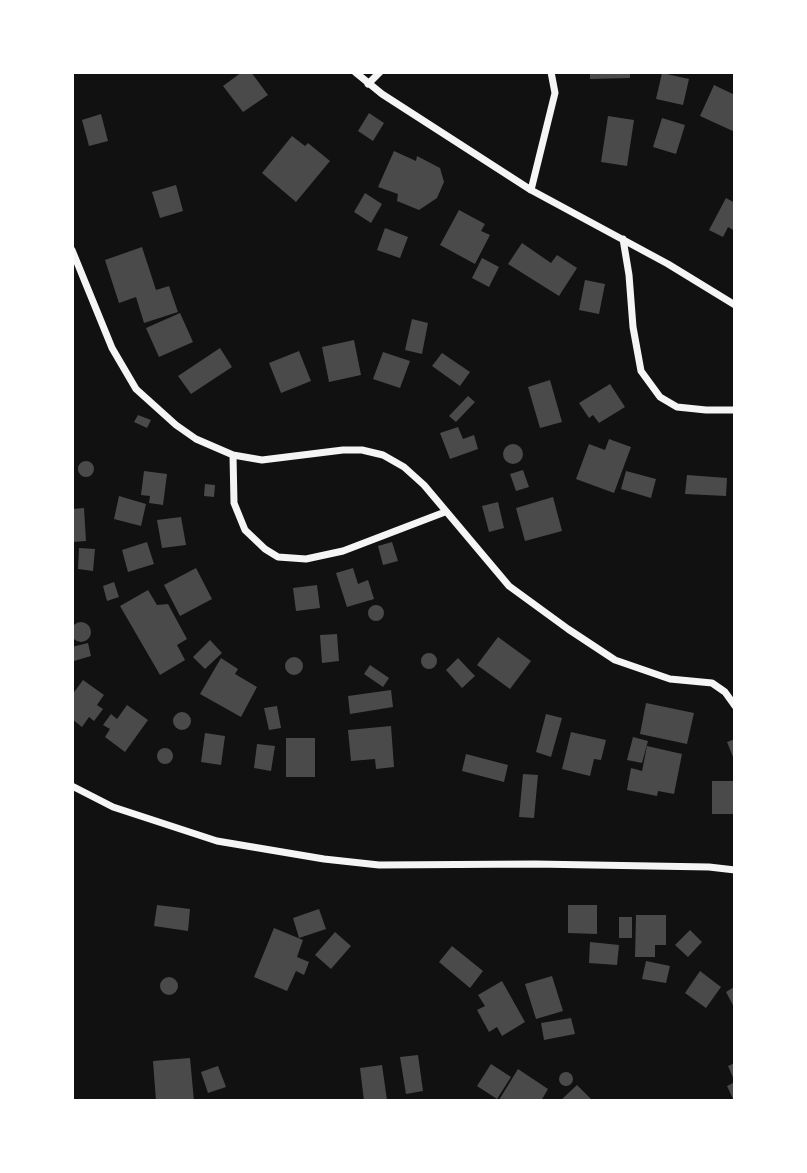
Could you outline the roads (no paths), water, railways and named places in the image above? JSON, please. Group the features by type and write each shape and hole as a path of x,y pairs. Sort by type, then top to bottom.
{"street":[{"path":"355,72 368,84 531,190 623,239 735,305"},
{"path":"368,84 380,72"},
{"path":"531,190 555,93 551,72"},
{"path":"623,239 641,371 660,397 677,407 735,410"},
{"path":"72,250 112,348 136,390 196,439 233,455 261,460 362,450 383,455 404,467 424,485 509,586 568,629 615,660 670,679 712,683 725,692 735,706"},
{"path":"233,455 234,503 245,530 278,557 306,559 343,551 445,512"},
{"path":"72,786 114,807 217,841 324,859 392,866 549,865 709,867 735,870"}]}
